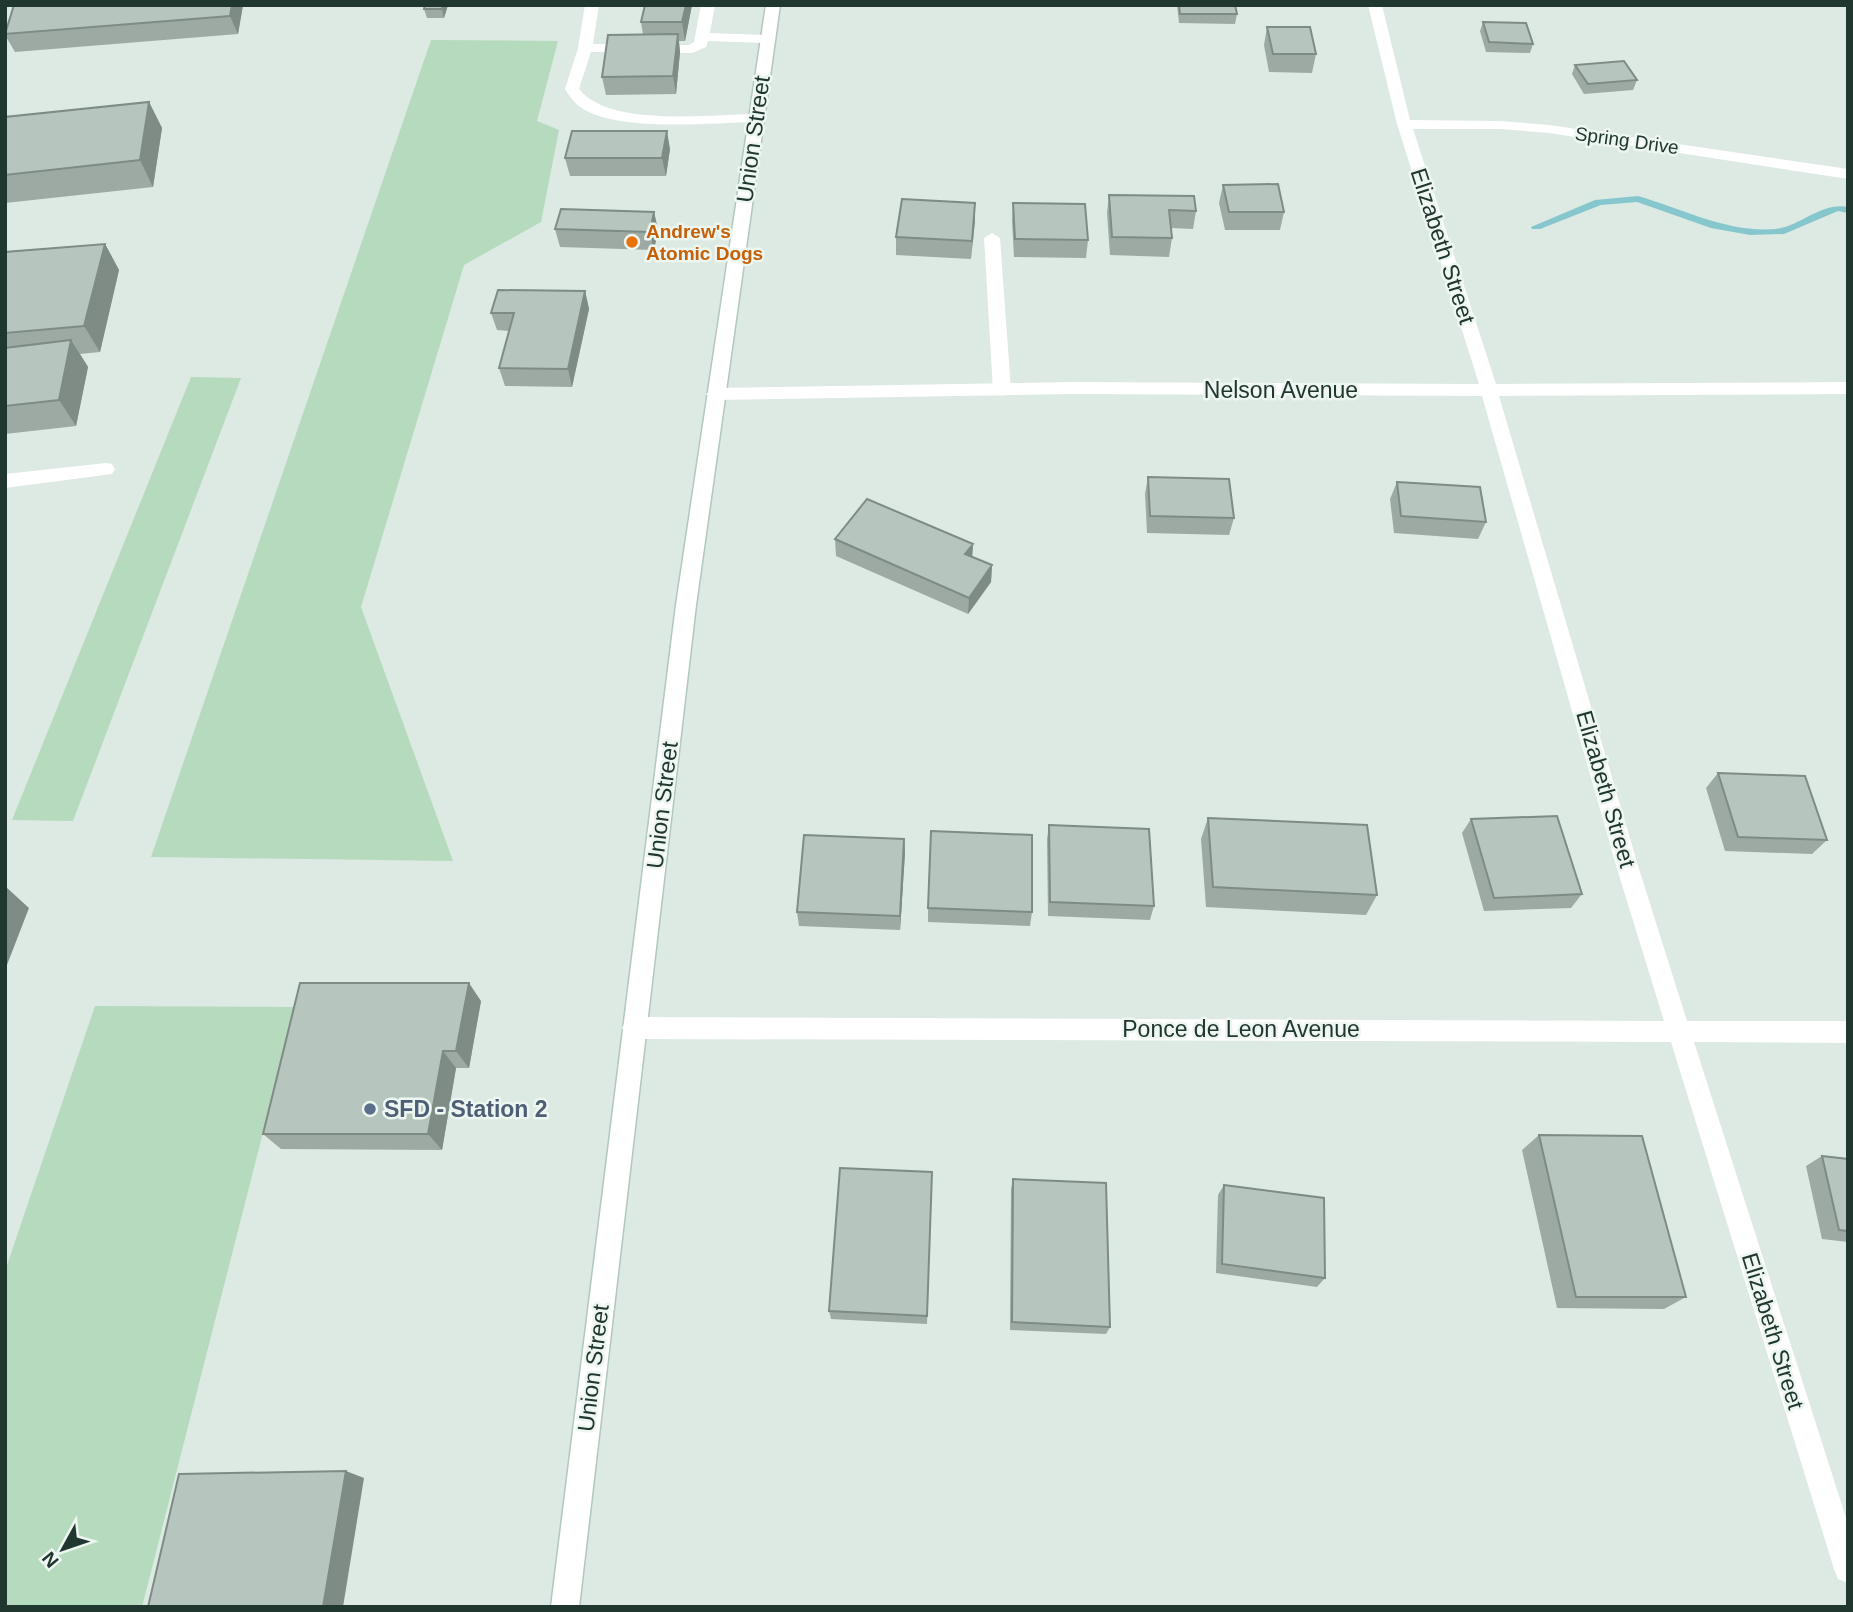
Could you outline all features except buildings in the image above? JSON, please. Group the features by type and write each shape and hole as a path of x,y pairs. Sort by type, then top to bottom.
{"street":[{"path":"592,5 584,48 572,89 580,101 601,111 642,117 756,118"},
{"path":"584,48 692,50 699,47 708,5"},
{"path":"763,5 773,5"},
{"name":"Union Street","path":"565,1607 634,1028 715,394 773,5"},
{"name":"Elizabeth Street","path":"1375,5 1404,124 1537,549 1629,872 1848,1569"},
{"path":"702,37 768,39"},
{"name":"Spring Drive","path":"1404,124 1500,125 1549,129 1848,174"},
{"path":"992,239 1002,390"},
{"name":"Nelson Avenue","path":"715,394 1002,390 1848,388"},
{"path":"5,481 106,469"},
{"name":"Ponce de Leon Avenue","path":"634,1028 1848,1032"}],"green space":[{"path":"431,40 558,41 537,121 559,130 541,222 464,265 361,607 453,861 151,857"},
{"path":"191,377 241,378 73,821 12,820"},
{"path":"95,1006 295,1007 142,1607 5,1607 5,1271"}],"waterway":[{"path":"1536,227 1599,202 1638,199 1715,226 1750,232 1780,232 1837,208 1848,210"}],"place":[{"name":"Andrew's Atomic Dogs","path":"632,242"},
{"name":"SFD - Station 2","path":"370,1109"}]}
